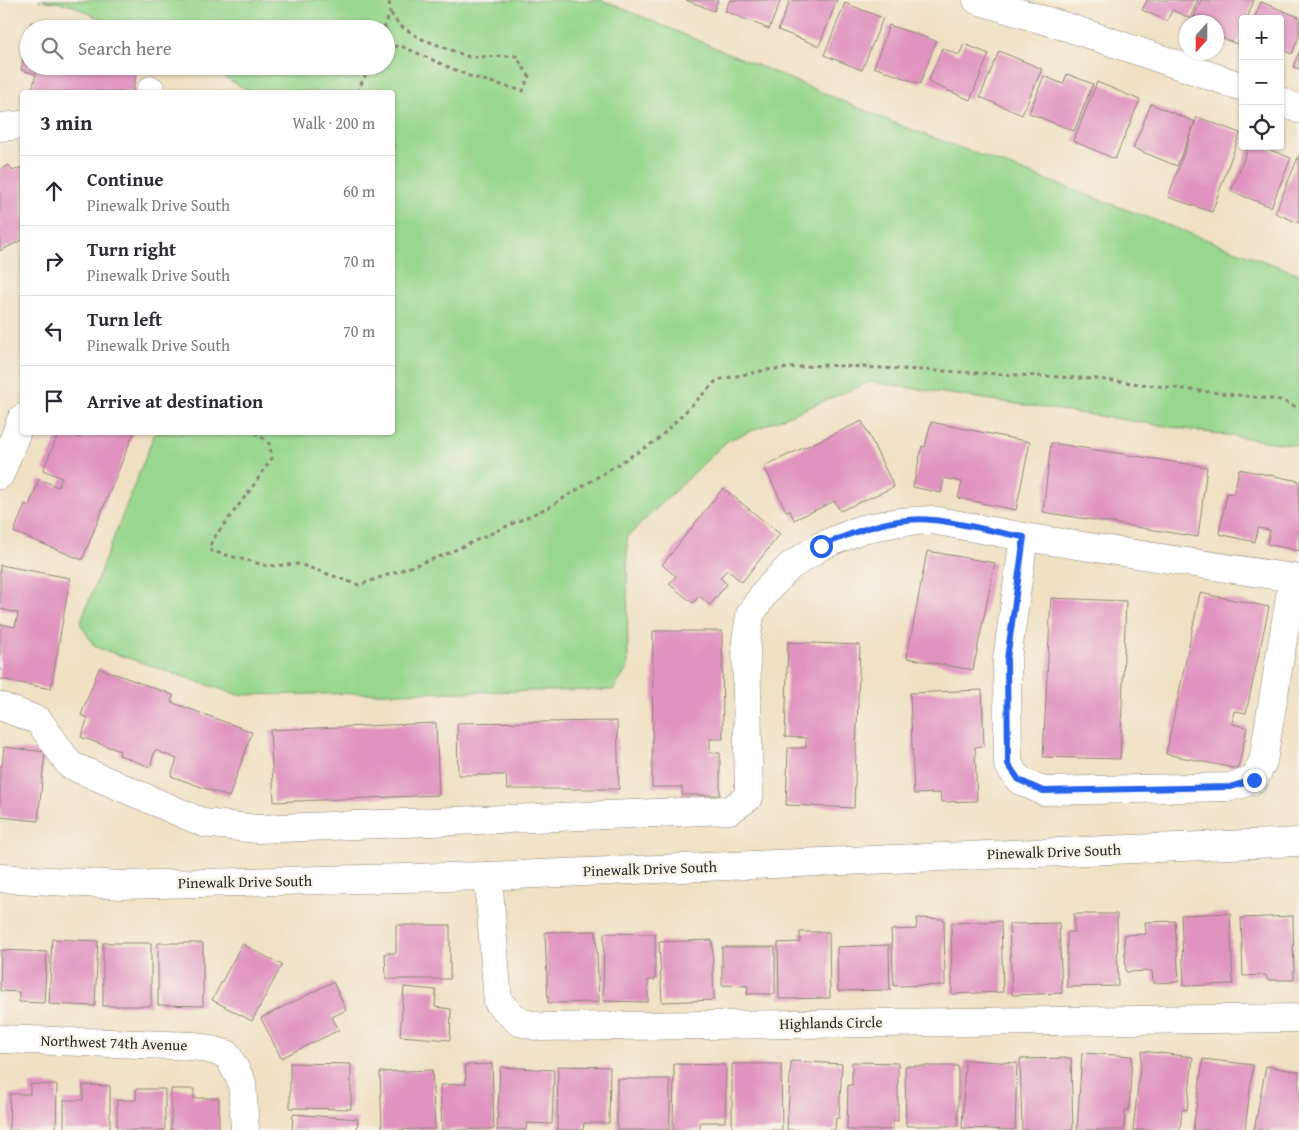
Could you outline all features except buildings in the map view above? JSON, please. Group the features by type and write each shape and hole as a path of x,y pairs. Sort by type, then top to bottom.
{"street":[{"path":"977,0 1070,28 1239,86"},
{"path":"1284,103 1299,109"},
{"path":"0,127 20,125"},
{"path":"0,475 20,423"},
{"path":"0,706 40,721 70,765 204,823 257,828 730,810 749,797 746,641 750,615 765,592 788,567 829,542 862,529 899,522 932,520 1024,537 1296,579 1263,761 1254,780 1230,787 1043,791 1019,780 1008,764 1007,659 1024,537"},
{"name":"Pinewalk Drive South","path":"0,878 120,885 488,876 1299,842"},
{"name":"Highlands Circle","path":"488,876 498,1002 519,1022 541,1026 1299,1018"},
{"name":"Northwest 74th Avenue","path":"0,1039 196,1046 226,1054 242,1082 244,1130"}],"path":[{"path":"387,20 390,12 389,0"},
{"path":"390,12 399,25 422,39 469,57 516,56 529,76 523,91 469,76 401,46 395,46"},
{"path":"358,90 366,75"},
{"path":"259,435 269,443 272,458 216,535 210,545 212,550 268,566 299,564 359,585 444,555 551,506 657,440 717,380 766,370 824,365 1097,379 1280,400 1299,408"}],"green space":[{"path":"38,0 602,0 902,126 1299,274 1299,446 870,382 727,441 627,537 628,668 613,690 238,695 95,647 80,623 154,435 395,435 395,90 247,90 220,75 395,75 395,20 103,20 69,4"}],"route":[{"path":"821,546 862,529 899,522 932,520 1024,537 1007,659 1008,764 1019,780 1043,791 1230,787 1254,780"}]}
